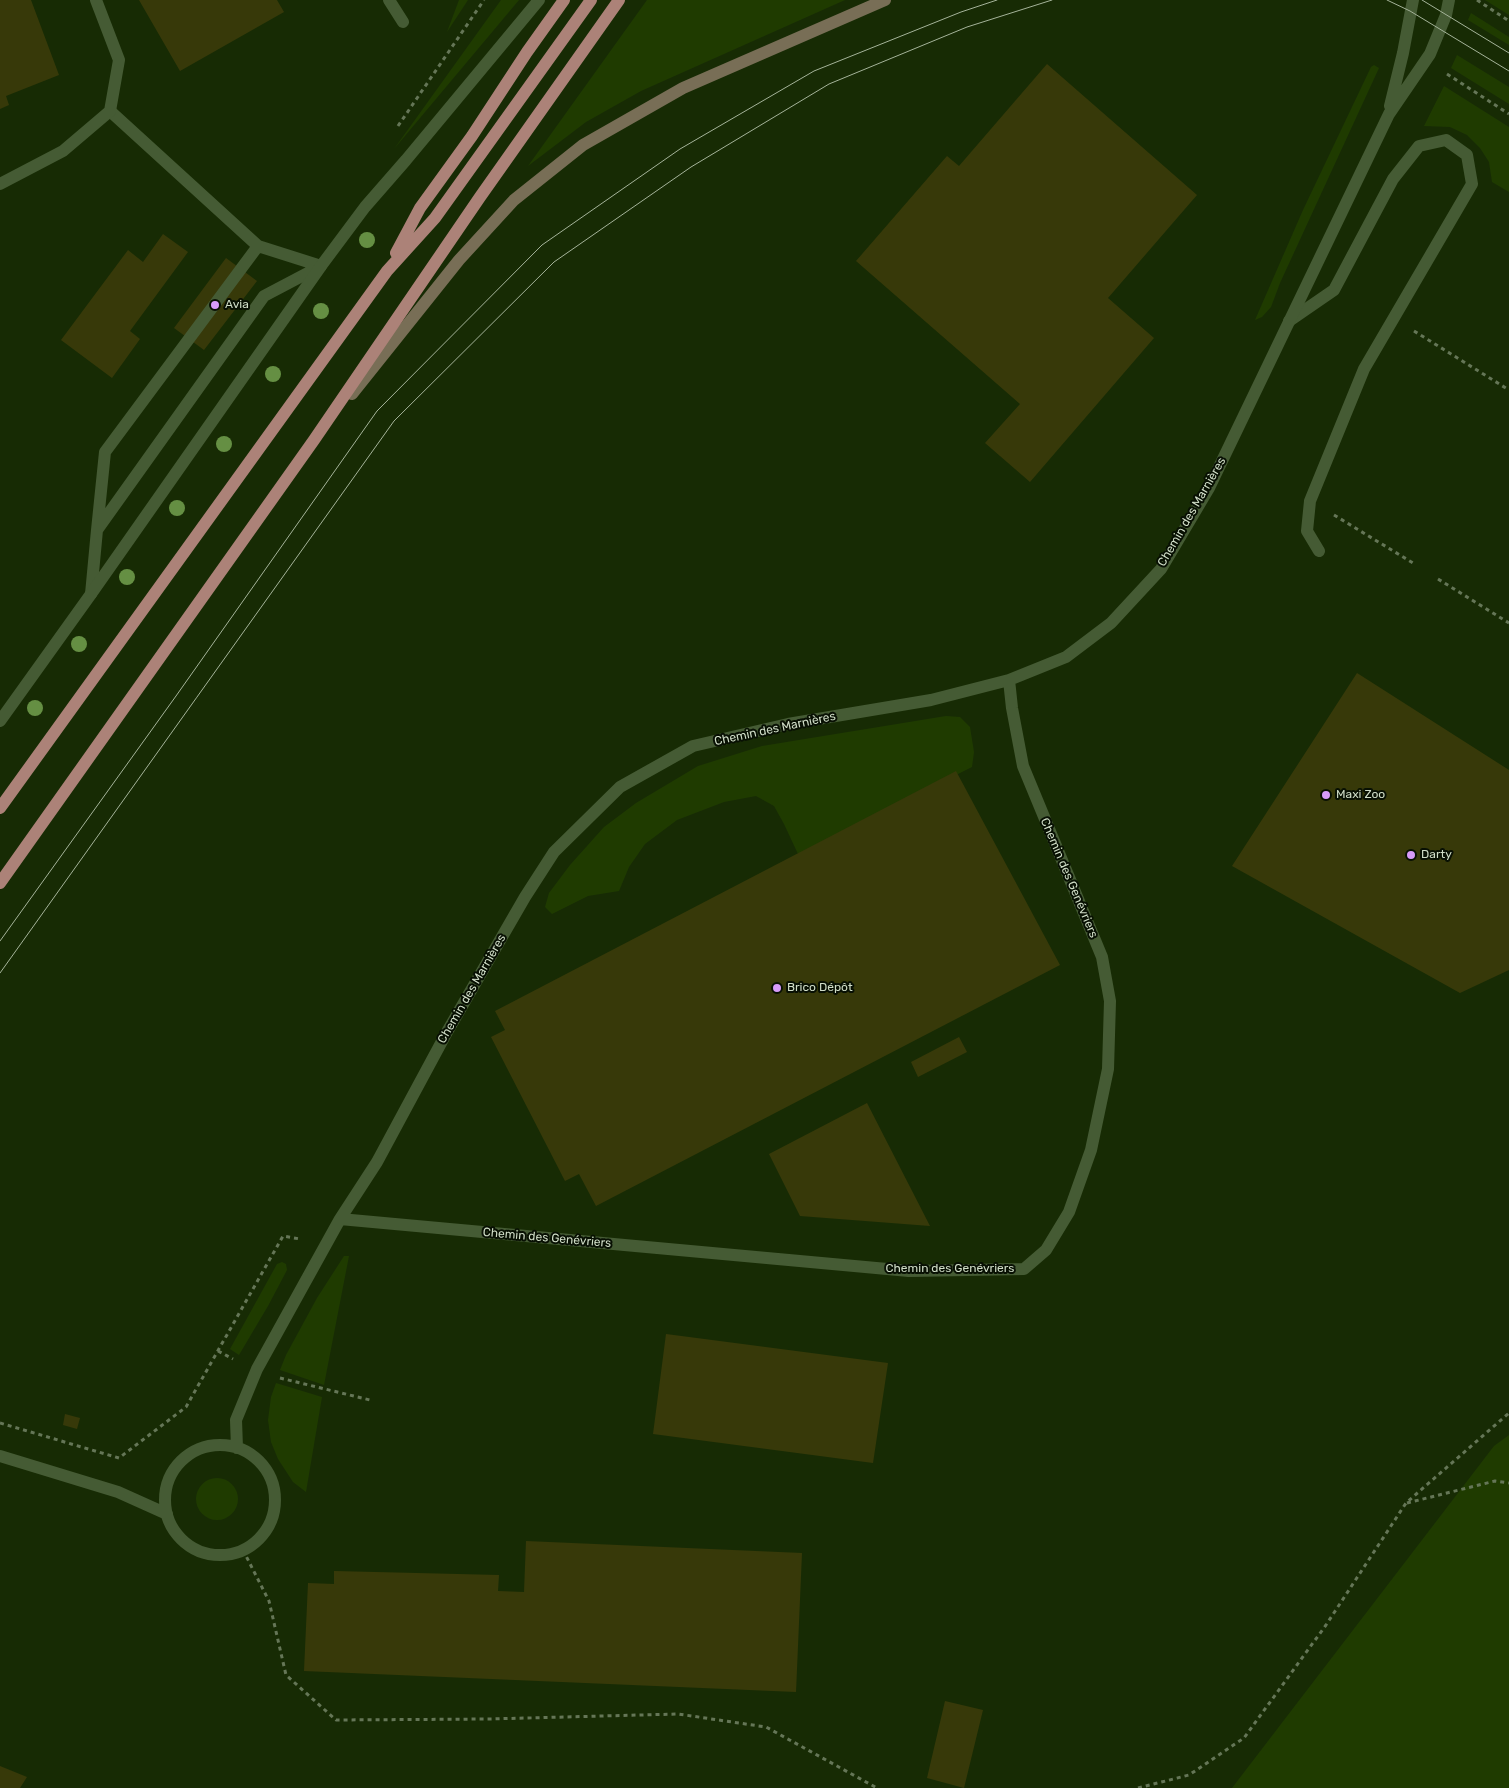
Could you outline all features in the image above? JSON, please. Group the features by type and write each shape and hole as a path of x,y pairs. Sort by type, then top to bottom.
{"main road":[{"path":"387,271 420,208 472,136 527,52 564,0"},
{"path":"0,808 387,271 435,218 591,0"},
{"path":"0,883 314,440 480,197 619,0"}],"street":[{"path":"0,184 63,152 110,111 119,60 96,0"},
{"path":"389,0 403,22"},
{"path":"0,721 321,266 365,207 539,0"},
{"path":"314,440 459,260 514,200 583,146 683,88 886,0"},
{"path":"1388,114 1403,53 1412,0"},
{"path":"1388,114 1430,54 1450,0"},
{"path":"110,111 258,246 321,266"},
{"name":"Chemin des Marnières","path":"237,1448 236,1420 258,1369 326,1243 377,1162 447,1032 520,905 554,852 620,787 693,746 788,724 931,700 1009,680 1066,656 1111,623 1161,568 1209,488 1388,114"},
{"path":"1290,322 1334,290 1393,180 1419,146 1446,140 1467,155 1472,184 1364,369 1310,501 1308,532 1319,552"},
{"path":"91,594 105,452 258,246"},
{"path":"97,530 264,296 321,266"},
{"name":"Chemin des Genévriers","path":"340,1219 910,1271 1024,1269 1046,1250 1069,1212 1091,1150 1108,1069 1110,1001 1102,956 1023,766 1012,708 1009,680"},
{"path":"223,1445 237,1448 251,1455 263,1466 271,1480 275,1496 274,1513 267,1528 256,1541 243,1550 228,1555 212,1555 196,1550 183,1541 173,1529 167,1514 165,1498 168,1483 174,1470 183,1459 195,1451 209,1446 223,1445"},
{"path":"0,1456 118,1492 167,1514"}],"path":[{"path":"396,129 484,0"},
{"path":"1477,0 1509,21"},
{"path":"1442,70 1509,114"},
{"path":"1414,331 1509,390"},
{"path":"1331,513 1413,564"},
{"path":"1438,579 1509,623"},
{"path":"0,1423 120,1458 186,1407 284,1236 326,1243"},
{"path":"218,1351 235,1360"},
{"path":"279,1378 370,1400"},
{"path":"1138,1788 1189,1775 1244,1738 1326,1625 1406,1503 1509,1413"},
{"path":"1406,1503 1496,1481 1509,1483"},
{"path":"243,1550 269,1601 286,1674 336,1720 489,1719 678,1714 766,1727 877,1788"}],"green space":[{"path":"459,0 468,0 447,32"},
{"path":"501,0 519,0 394,149"},
{"path":"647,0 845,0 641,91 586,122 528,166"},
{"path":"1485,0 1509,0 1509,15"},
{"path":"1471,13 1509,37 1509,45 1468,20"},
{"path":"1457,55 1509,87 1509,104 1451,68"},
{"path":"1374,65 1379,68 1280,283 1271,307 1262,317 1255,320 1303,210 1371,67"},
{"path":"1444,86 1509,127 1509,192 1492,182 1489,162 1480,148 1467,135 1450,127 1424,126"},
{"path":"946,716 960,717 970,727 974,752 972,767 798,854 774,806 756,796 724,802 677,820 645,844 629,867 619,891 588,896 552,914 545,907 549,893 570,865 604,827 636,803 698,766 762,746"},
{"path":"344,1256 349,1256 324,1385 280,1370 286,1355 317,1298"},
{"path":"282,1262 286,1264 287,1270 239,1355 230,1349 277,1264"},
{"path":"276,1383 322,1397 306,1492 293,1482 278,1459 271,1442 268,1420 271,1397"},
{"path":"1509,1435 1509,1788 1232,1788 1494,1446"},
{"path":"217,1478 232,1484 238,1499 232,1514 217,1520 202,1514 196,1499 202,1484"}],"building":[{"path":"0,0 31,0 59,75 6,96 9,105 0,109"},
{"path":"139,0 277,0 284,12 180,71"},
{"path":"1047,64 1197,195 1108,298 1154,338 1030,482 985,443 1020,404 856,261 947,156 959,166"},
{"path":"163,234 188,252 130,331 140,339 112,378 61,340 128,250 143,262"},
{"name":"Avia","path":"226,258 257,281 204,350 174,328"},
{"path":"1357,673 1509,770 1509,970 1460,993 1232,866"},
{"name":"Brico Dépôt","path":"956,771 1060,965 596,1206 579,1174 565,1181 491,1037 505,1030 495,1011"},
{"path":"959,1037 967,1052 918,1077 911,1062"},
{"path":"867,1103 930,1226 800,1216 769,1154"},
{"path":"666,1334 888,1363 873,1463 653,1434"},
{"path":"65,1414 80,1418 77,1429 63,1425"},
{"path":"526,1541 802,1553 796,1692 304,1671 308,1583 334,1584 334,1571 499,1575 498,1591 524,1592"},
{"path":"945,1701 983,1710 964,1788 927,1778"},
{"path":"0,1766 27,1777 20,1788 0,1788"}],"tram line":[{"path":"0,941 377,411 542,245 680,149 814,71 961,12 997,0"},
{"path":"0,973 394,421 554,262 691,167 829,84 967,27 1052,0"},
{"path":"1387,0 1410,11 1509,71"},
{"path":"1422,0 1509,53"}],"place":[{"name":"Avia","path":"215,305"},
{"name":"Maxi Zoo","path":"1326,795"},
{"name":"Darty","path":"1411,855"},
{"name":"Brico Dépôt","path":"777,988"}]}
